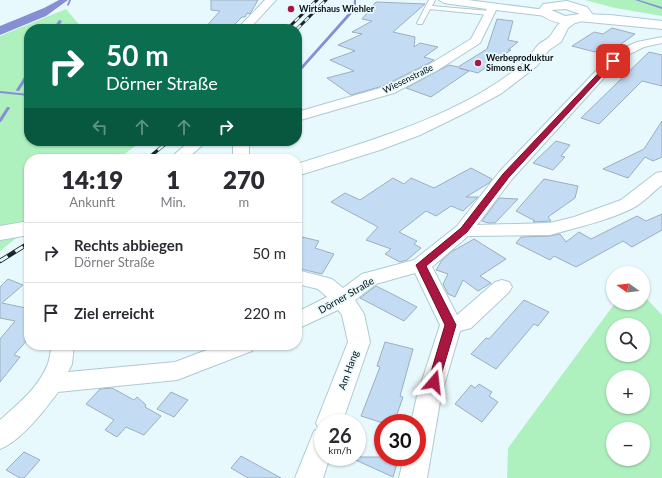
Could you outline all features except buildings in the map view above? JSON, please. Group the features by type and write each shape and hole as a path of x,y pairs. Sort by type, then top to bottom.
{"main road":[{"path":"544,47 545,38 552,24 550,8 662,21"},
{"path":"575,11 610,19 632,21 652,27 662,36"},
{"path":"302,168 374,146 414,131 461,109 496,90 532,63 544,47 556,39 563,26 575,11"},
{"path":"0,233 24,229"}],"street":[{"path":"248,24 272,0"},
{"path":"262,9 281,0"},
{"path":"444,0 493,6 550,8"},
{"path":"461,0 493,6"},
{"name":"Wiesenstraße","path":"302,116 389,90 428,70 476,41 493,6"},
{"name":"Dörner Straße","path":"302,319 342,299 369,279 421,265 464,230 506,175 618,55 662,36"},
{"path":"183,154 192,146"},
{"path":"464,230 485,231 550,229 573,223 627,204 662,177"},
{"path":"413,478 429,396 451,325 421,265"},
{"name":"Am Hang","path":"302,278 325,284 342,299 353,314 359,342 332,414"},
{"path":"451,325 463,322 502,287"},
{"path":"0,437 30,410 50,382 59,366 62,350"},
{"path":"50,382 70,382 177,371 231,350"},
{"path":"309,478 314,464"}],"lane":[{"path":"420,23 432,0"},
{"path":"429,7 493,6"}],"green space":[{"path":"585,0 662,0 662,16 615,8"},
{"path":"66,9 79,24 29,24"},
{"path":"24,26 24,146 135,146 125,154 24,154 24,232 0,251 0,36"},
{"path":"650,302 662,315 662,478 507,478 508,448 610,310 650,310"}],"water":[{"path":"59,0 68,0 46,16 0,35 0,26 44,8"}],"waterway":[{"path":"68,5 70,0"},
{"path":"302,67 355,8 355,0"},
{"path":"636,0 662,8"},
{"path":"18,90 24,80"},
{"path":"0,92 24,94"},
{"path":"0,121 8,108"}],"railway":[{"path":"292,24 317,0"},
{"path":"302,24 326,0"},
{"path":"153,154 163,146"},
{"path":"0,261 24,246"}],"place":[{"name":"Wirtshaus Wiehler","path":"291,9"},
{"name":"Werbeproduktur Simons e.K.","path":"478,63"}],"route":[{"path":"434,382 451,325 421,265 464,230 506,175 540,137 613,61"}]}
